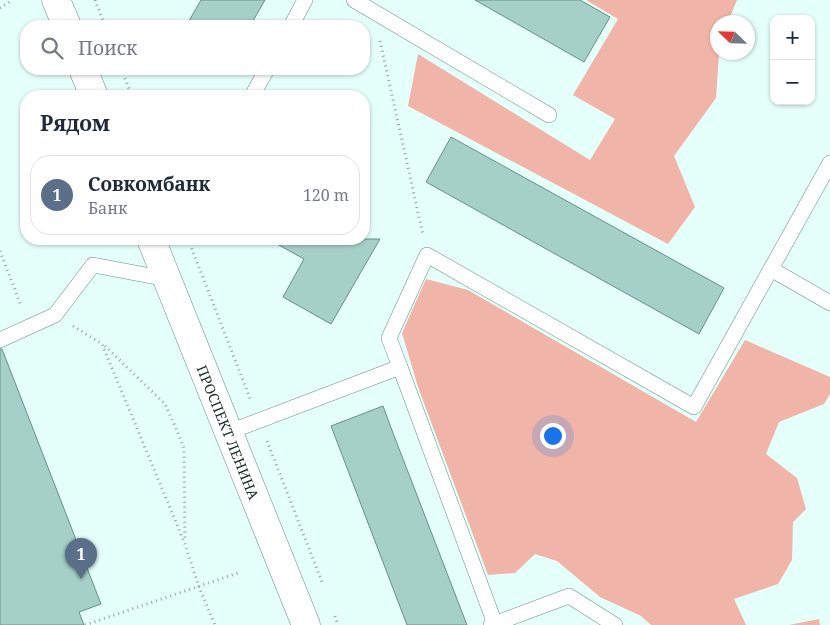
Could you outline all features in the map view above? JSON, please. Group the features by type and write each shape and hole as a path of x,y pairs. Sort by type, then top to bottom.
{"main road":[{"path":"56,0 64,20"},
{"path":"86,75 92,90"},
{"name":"ПРОСПЕКТ ЛЕНИНА","path":"153,245 306,625"}],"lane":[{"path":"294,20 305,0"},
{"path":"354,0 550,115"},
{"path":"255,90 264,75"},
{"path":"615,625 569,596 493,624 389,338 427,254 694,407 830,163"},
{"path":"0,340 55,315 93,266 167,279"},
{"path":"771,269 830,303"},
{"path":"229,432 400,368"}],"path":[{"path":"0,8 12,0"},
{"path":"95,0 103,20"},
{"path":"373,11 427,254"},
{"path":"124,75 130,90"},
{"path":"0,251 21,306 55,315 102,344 165,404 184,448 185,544"},
{"path":"102,344 185,544 199,587 215,625"},
{"path":"85,625 241,572"}],"shaded area":[{"path":"586,0 737,0 731,15 710,15 710,60 719,60 716,98 674,156 695,207 668,244 408,106 418,54 590,160 615,119 573,95 618,19"},
{"path":"426,279 468,290 696,422 745,340 830,377 830,394 824,404 779,422 766,454 797,478 806,509 793,522 792,560 778,584 734,599 746,625 651,625 641,616 600,597 557,561 535,554 515,573 488,575 418,387 402,333"},
{"path":"819,619 820,625 789,625"}],"building":[{"path":"201,0 265,0 253,20 189,20"},
{"path":"475,0 580,0 610,17 584,62"},
{"path":"451,137 724,288 699,334 426,182"},
{"path":"370,239 380,239 331,324 283,297 304,259 279,245 370,245"},
{"path":"0,349 2,349 101,604 79,612 84,625 0,625"},
{"path":"383,406 467,625 407,625 331,426"}],"place":[{"name":"Совкомбанк","path":"81,579"}]}
